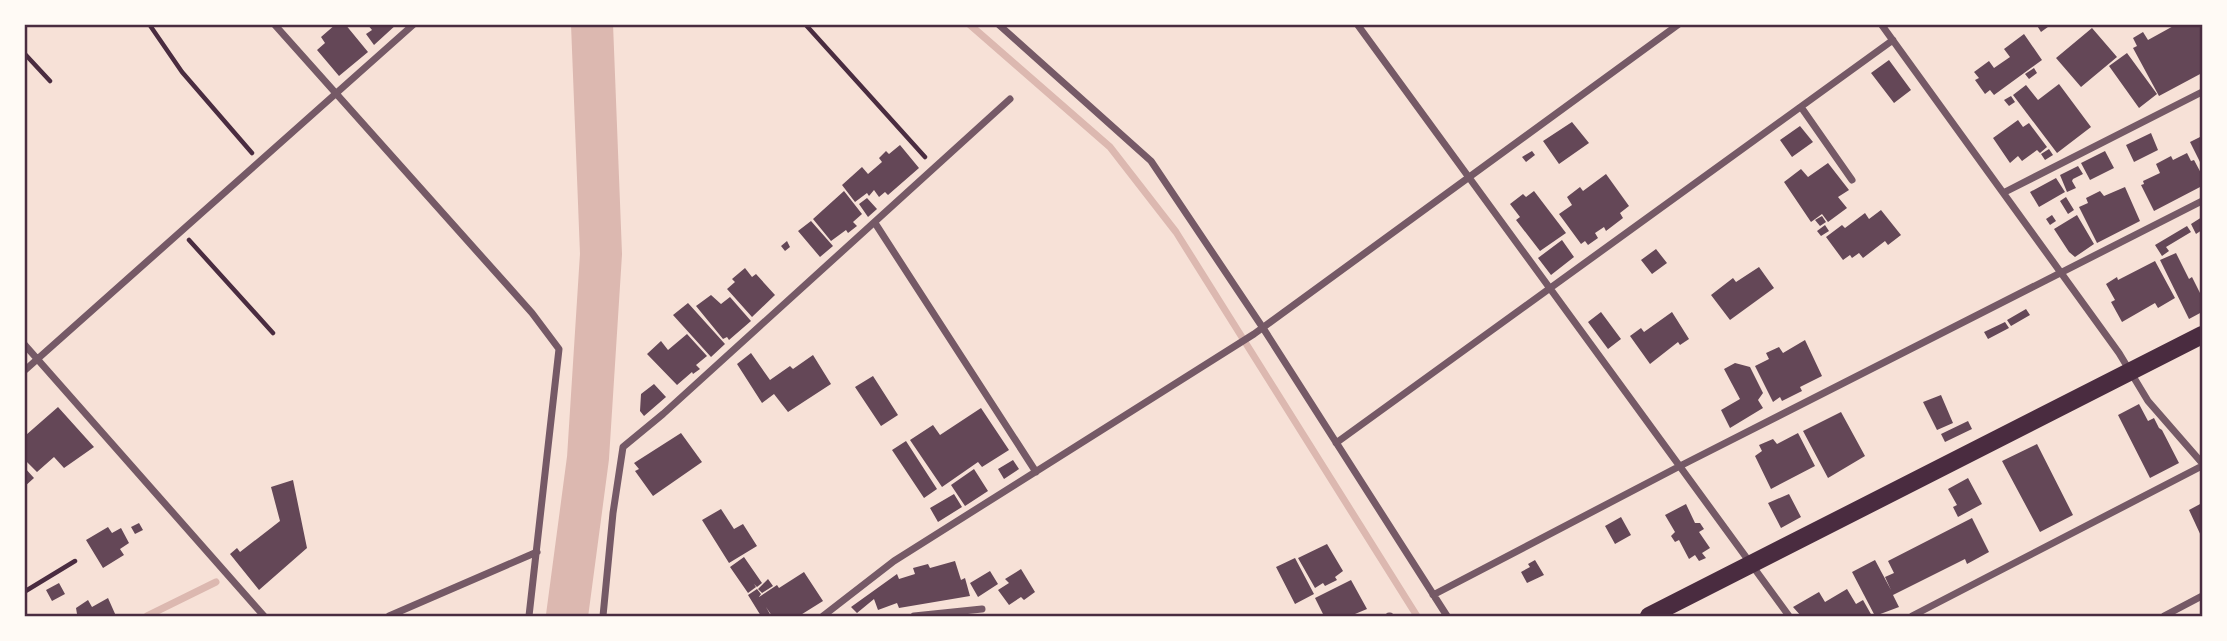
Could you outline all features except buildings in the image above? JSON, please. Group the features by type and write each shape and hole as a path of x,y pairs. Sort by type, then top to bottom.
{"highway":[{"path":"1649,617 2203,335"}],"street":[{"path":"274,24 532,313 559,349 529,617"},
{"path":"24,371 414,24"},
{"path":"998,24 1150,161 1263,328 1447,617"},
{"path":"1357,24 1789,617"},
{"path":"823,617 894,561 1263,328 1679,24"},
{"path":"1881,24 2005,192 2132,372 2148,401 2203,465 1912,617"},
{"path":"1336,443 1893,40"},
{"path":"2005,192 2203,92"},
{"path":"603,617 613,513 623,447 663,414 1010,99"},
{"path":"1801,107 1852,180"},
{"path":"1433,595 1680,466 2203,201"},
{"path":"875,223 1036,472"},
{"path":"24,344 264,617"},
{"path":"389,617 537,552"},
{"path":"2164,617 2203,596"},
{"path":"914,617 982,609"}],"path":[{"path":"149,24 183,72 260,161"},
{"path":"806,24 935,168"},
{"path":"24,52 50,81"},
{"path":"181,231 273,332"},
{"path":"24,592 75,561"}],"waterway":[{"path":"567,616 588,458 601,254 592,24"},
{"path":"969,24 1110,147 1176,232 1417,616"},
{"path":"147,616 216,582"}]}
